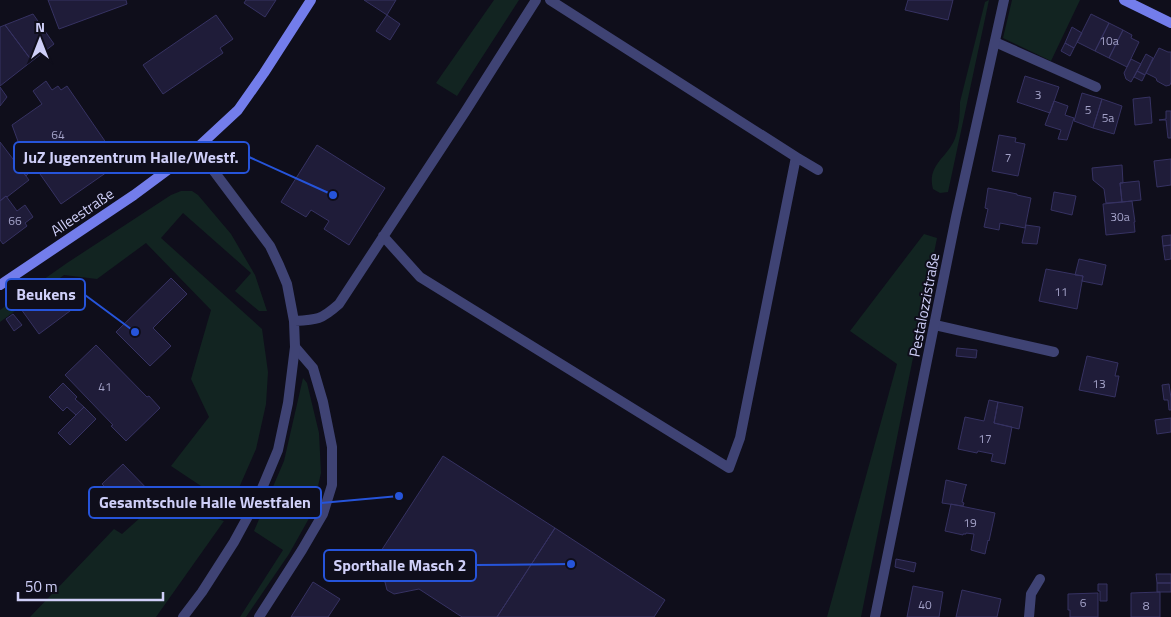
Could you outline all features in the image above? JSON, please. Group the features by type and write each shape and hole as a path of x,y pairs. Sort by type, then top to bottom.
{"street":[{"name":"Alleestraße","path":"0,285 134,194 196,149 238,110 311,0"},
{"path":"294,321 314,320 327,315 339,304 536,0"},
{"path":"550,0 818,170"},
{"name":"Pestalozzistraße","path":"875,617 959,204 1004,0"},
{"path":"1124,0 1171,23"},
{"path":"995,42 1096,87"},
{"path":"184,617 234,542 258,498 278,450 288,403 295,347 294,321 287,284 270,246 196,149"},
{"path":"383,236 420,277 729,468 740,438 796,157"},
{"path":"935,326 1054,352"},
{"path":"259,617 323,514 332,485 332,447 323,402 313,368 295,347"},
{"path":"1029,617 1031,594 1040,579"}],"green space":[{"path":"494,0 519,0 457,96 436,83"},
{"path":"989,0 948,192 940,193 933,189 932,174 956,136 960,102 985,2"},
{"path":"1012,0 1080,0 1051,61 1003,38"},
{"path":"181,191 192,191 198,195 231,234 255,275 267,311 259,311 235,291 251,273 183,213 161,238 262,329 268,372 266,404 256,449 231,506 171,466 209,417 191,379 211,310 146,243 97,279 64,275 0,322 0,310 67,263 171,195"},
{"path":"924,234 937,238 861,617 827,617 897,364 850,331"},
{"path":"303,378 307,383 319,433 321,473 312,513 289,554 246,617 240,617 283,550 254,531 284,461"},
{"path":"160,500 224,521 156,617 30,617 114,529 122,534"}],"building":[{"path":"48,0 126,0 127,4 59,29"},
{"path":"246,0 276,0 265,17 244,3"},
{"path":"364,0 396,0 387,15"},
{"path":"908,0 953,0 948,20 905,10"},
{"path":"33,14 54,44 32,61 5,25"},
{"path":"1091,14 1109,23 1095,51 1077,42"},
{"path":"216,15 233,39 220,48 223,53 163,94 143,65"},
{"path":"387,15 400,24 390,40 376,31"},
{"path":"1109,23 1123,30 1109,58 1095,51"},
{"path":"5,25 32,61 0,86 0,27"},
{"path":"1072,27 1082,33 1074,48 1065,43"},
{"path":"1123,30 1132,35 1131,38 1139,42 1127,67 1109,58"},
{"path":"1065,43 1074,48 1070,56 1061,51"},
{"path":"1159,48 1171,52 1171,82 1170,85 1166,86 1146,73"},
{"path":"1146,54 1153,58 1145,75 1137,71"},
{"path":"1131,59 1141,64 1131,82 1126,79 1124,73"},
{"path":"1137,71 1145,75 1142,81 1134,77"},
{"path":"1025,76 1059,87 1050,113 1017,102"},
{"path":"46,81 52,90 58,86 61,90 67,86 120,163 61,204 19,144 12,125 42,104 33,91"},
{"path":"0,87 7,97 0,106"},
{"path":"1082,93 1102,99 1093,128 1074,121"},
{"path":"1150,97 1152,123 1135,125 1133,99"},
{"path":"1102,99 1122,106 1114,134 1093,128"},
{"path":"1054,101 1068,106 1065,115 1074,118 1067,140 1058,139 1061,130 1045,125"},
{"path":"1166,111 1171,111 1171,138 1168,138 1166,120 1159,120 1166,119"},
{"path":"999,135 1016,138 1015,142 1025,144 1018,176 992,171"},
{"path":"0,142 29,180 0,201"},
{"path":"317,145 385,188 349,245 324,229 329,221 311,210 306,217 281,202"},
{"path":"1171,159 1171,185 1157,187 1154,161"},
{"path":"31,160 35,166 26,176 21,170"},
{"path":"1122,165 1123,183 1120,183 1122,202 1106,203 1104,189 1093,180 1092,168"},
{"path":"1139,181 1141,200 1122,202 1120,183"},
{"path":"988,188 1031,198 1025,228 1000,223 999,230 984,227 988,209 985,208"},
{"path":"1054,192 1076,196 1072,215 1051,210"},
{"path":"6,196 17,211 25,205 33,217 25,223 27,226 3,244 0,240 0,201"},
{"path":"1132,201 1135,232 1106,235 1103,204"},
{"path":"1026,225 1040,227 1037,244 1022,243"},
{"path":"1171,235 1171,245 1163,246 1162,236"},
{"path":"1171,245 1171,259 1165,260 1163,246"},
{"path":"1079,259 1106,265 1102,285 1082,281 1083,276 1075,275"},
{"path":"1046,269 1083,276 1077,309 1039,301"},
{"path":"171,278 187,294 153,328 171,346 150,366 116,332"},
{"path":"55,283 74,308 39,334 21,309"},
{"path":"13,314 22,325 14,331 6,319"},
{"path":"96,345 160,408 126,441 65,375"},
{"path":"957,348 977,350 976,358 956,356"},
{"path":"1087,356 1118,363 1115,376 1119,376 1115,397 1079,390"},
{"path":"63,383 77,397 75,399 84,407 76,415 67,407 63,411 49,397"},
{"path":"1169,384 1171,410 1169,410 1168,400 1164,400 1162,385"},
{"path":"989,400 998,402 994,423 1012,427 1005,464 991,461 993,454 958,449 965,417 984,421"},
{"path":"998,402 1023,407 1019,429 994,423"},
{"path":"84,407 96,419 70,445 58,433"},
{"path":"1171,418 1171,432 1157,434 1155,420"},
{"path":"443,456 555,528 497,617 462,617 419,589 394,594 387,590 385,582 368,571"},
{"path":"123,464 154,496 133,516 102,484"},
{"path":"946,480 967,485 962,502 964,503 963,506 942,503"},
{"path":"951,504 995,513 985,554 971,550 974,534 966,533 963,535 945,531"},
{"path":"555,528 665,600 654,617 497,617"},
{"path":"896,559 916,563 914,572 895,567"},
{"path":"1156,574 1171,574 1171,583 1157,583"},
{"path":"313,582 340,599 328,617 291,617"},
{"path":"1157,583 1171,583 1171,592 1157,592"},
{"path":"1098,584 1107,584 1107,601 1100,601"},
{"path":"913,586 943,592 939,617 907,617"},
{"path":"962,590 1001,599 997,617 956,617"},
{"path":"1160,592 1160,617 1131,617 1131,593"},
{"path":"1098,593 1098,617 1070,617 1068,594"}],"place":[{"name":"JuZ Jugenzentrum Halle/Westf.","path":"333,195"},
{"name":"Beukens","path":"135,332"},
{"name":"Gesamtschule Halle Westfalen","path":"399,496"},
{"name":"Sporthalle Masch 2","path":"571,564"}]}
